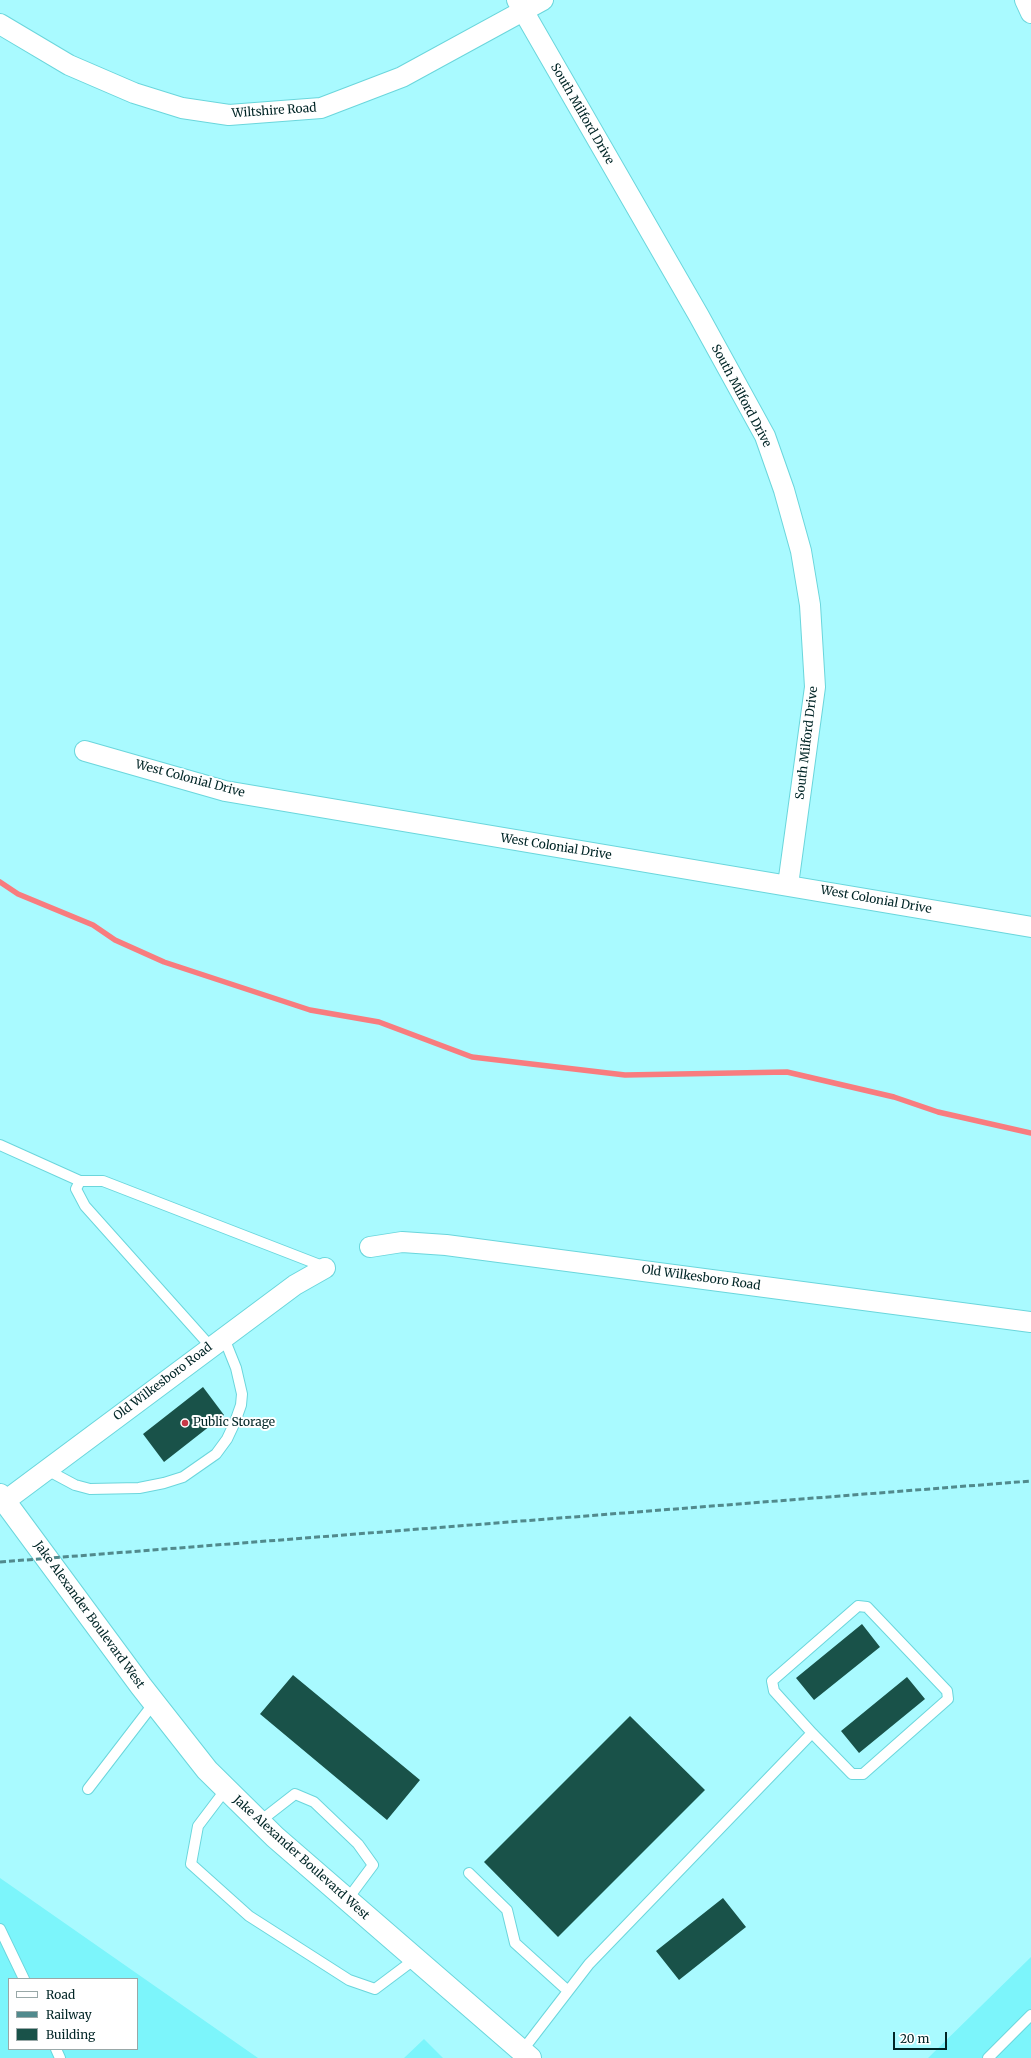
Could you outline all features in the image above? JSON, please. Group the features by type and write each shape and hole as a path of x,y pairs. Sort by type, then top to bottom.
{"highway":[{"name":"Jake Alexander Boulevard West","path":"2,1498 154,1703 207,1770 259,1822 414,1959 526,2055"}],"street":[{"name":"Wiltshire Road","path":"0,24 69,65 134,93 182,108 229,115 321,108 402,77 520,6 543,0"},
{"path":"1025,0 1031,13"},
{"name":"South Milford Drive","path":"520,6 699,316 765,436 784,490 801,551 810,605 815,687 788,885"},
{"name":"West Colonial Drive","path":"85,751 225,791 1031,927"},
{"name":"Old Wilkesboro Road","path":"370,1247 402,1242 446,1245 1031,1322"},
{"name":"Old Wilkesboro Road","path":"2,1498 47,1470 295,1285 325,1268"}],"lane":[{"path":"0,1145 80,1181 103,1181 325,1268"},
{"path":"47,1470 75,1485 90,1489 139,1488 164,1484 183,1477 216,1454 227,1439 241,1405 242,1394 236,1368 217,1343 85,1206 76,1189 80,1181"},
{"path":"858,1606 867,1607 947,1691 948,1699 863,1774 852,1774 812,1733 774,1691 772,1681 858,1606"},
{"path":"88,1789 154,1703"},
{"path":"526,2055 568,1991 589,1964 812,1733"},
{"path":"226,1789 198,1826 191,1864 249,1916 349,1980 375,1989 414,1959"},
{"path":"259,1822 294,1794 314,1802 358,1844 373,1864 347,1900"},
{"path":"469,1873 506,1910 515,1943 568,1991"},
{"path":"0,1929 24,1978"},
{"path":"988,2058 1031,2015"}],"shaded area":[{"path":"0,1878 258,2058 0,2058"},
{"path":"1031,1957 1031,2058 928,2058"},
{"path":"424,2039 443,2058 404,2058"}],"building":[{"path":"203,1387 224,1415 164,1462 143,1434"},
{"path":"862,1624 880,1647 814,1700 796,1678"},
{"path":"293,1675 420,1780 387,1820 260,1714"},
{"path":"907,1677 925,1699 859,1753 841,1731"},
{"path":"630,1716 705,1790 558,1937 484,1862"},
{"path":"723,1898 746,1927 679,1980 656,1951"}],"waterway":[{"path":"0,882 18,894 93,925 115,940 164,962 310,1010 379,1022 472,1057 625,1075 787,1072 894,1097 938,1112 1031,1133"}],"railway":[{"path":"0,1562 1031,1481"}],"place":[{"name":"Public Storage","path":"185,1423"}]}
